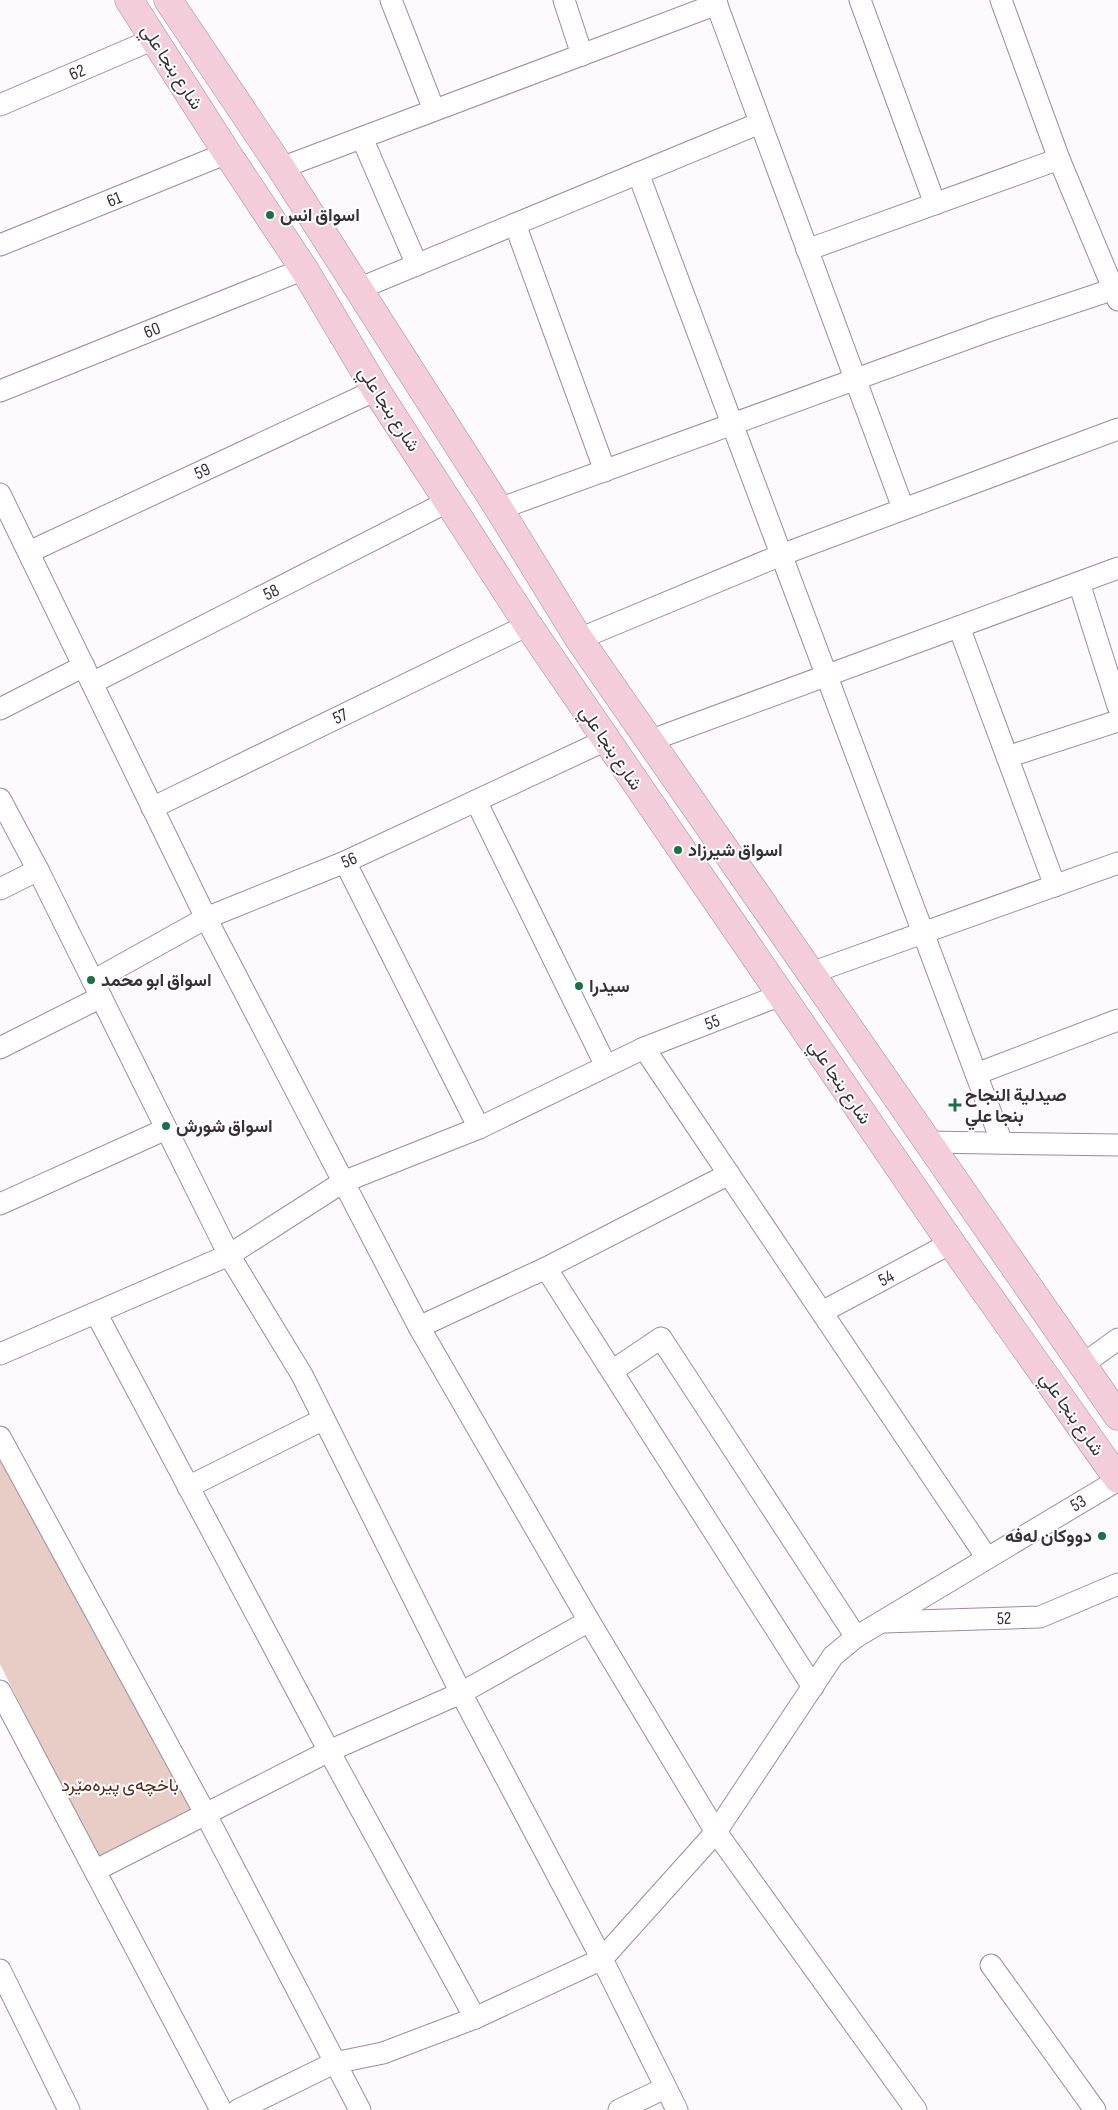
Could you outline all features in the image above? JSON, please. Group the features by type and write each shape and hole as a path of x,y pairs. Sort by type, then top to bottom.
{"main road":[{"name":"شارع بنجا علي","path":"130,0 227,154 304,268 376,390 528,625 951,1243 1118,1480"},
{"name":"شارع بنجا علي","path":"168,0 281,168 499,509 579,639 1118,1416"},
{"path":"734,926 763,904"}],"street":[{"path":"391,0 434,110"},
{"path":"564,0 582,55"},
{"path":"860,0 935,204"},
{"path":"499,509 991,330 1116,295 1059,159 1001,0"},
{"path":"281,168 582,55 716,2 854,380 903,508"},
{"name":"62","path":"0,105 154,39"},
{"path":"358,289 760,123"},
{"path":"362,138 417,265"},
{"name":"61","path":"0,245 227,154"},
{"path":"807,250 1059,159"},
{"path":"638,173 1002,1143"},
{"path":"515,224 605,470"},
{"name":"60","path":"0,391 304,268"},
{"name":"59","path":"28,552 376,390"},
{"path":"579,639 903,508 1118,429"},
{"path":"0,494 206,918 419,1327 589,1621 716,1832 916,2110"},
{"name":"58","path":"0,709 88,674 449,501"},
{"path":"649,741 1118,568"},
{"path":"1079,583 1118,706"},
{"name":"57","path":"152,808 528,625"},
{"path":"959,627 1055,886"},
{"path":"1007,757 1118,721"},
{"name":"56","path":"0,1048 97,989 206,918 345,862 606,740"},
{"path":"0,799 38,870 229,1255 302,1375 461,1693 602,1959 676,2110"},
{"path":"476,801 606,1066"},
{"path":"345,862 479,1128"},
{"path":"810,974 1118,863"},
{"path":"0,889 38,870"},
{"name":"55","path":"0,1354 229,1255 344,1182 479,1128 644,1048 781,995"},
{"path":"976,1074 1118,1020"},
{"path":"644,1048 987,1558"},
{"path":"0,1204 166,1128"},
{"path":"928,1142 1118,1145"},
{"path":"419,1327 546,1268 729,1174"},
{"name":"54","path":"822,1312 951,1243"},
{"path":"546,1268 812,1687"},
{"path":"96,1312 329,1751 475,2018"},
{"path":"612,1371 661,1338 856,1636"},
{"path":"1082,1365 1118,1339"},
{"path":"188,1487 324,1418"},
{"path":"0,1437 205,1813 360,2110"},
{"name":"53","path":"602,1959 716,1832 833,1656 856,1636 884,1622 1118,1480"},
{"name":"52","path":"884,1622 1040,1617 1118,1584"},
{"path":"96,1870 329,1751 461,1693 589,1621"},
{"path":"0,1691 221,2110"},
{"path":"238,2110 334,2063 383,2053 475,2018 602,1959"},
{"path":"991,1965 1095,2110"},
{"path":"0,1970 69,2110"},
{"path":"619,2110 665,2088"}],"green space":[{"name":"باخچەی پیرەمێرد","path":"0,1452 194,1809 98,1861 0,1664"}],"place":[{"name":"اسواق انس","path":"270,215"},
{"name":"اسواق شيرزاد","path":"678,850"},
{"name":"اسواق ابو محمد","path":"91,980"},
{"name":"سيدرا","path":"579,986"},
{"name":"صيدلية النجاح بنجا علي","path":"955,1105"},
{"name":"اسواق شورش","path":"166,1126"},
{"name":"دووكان لەفە","path":"1102,1536"}]}
